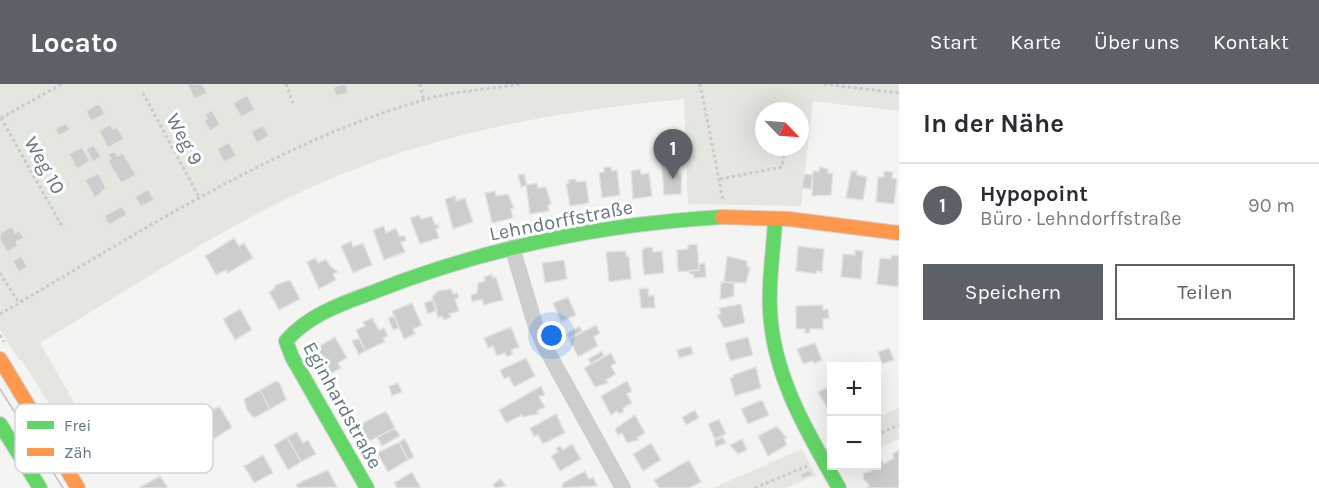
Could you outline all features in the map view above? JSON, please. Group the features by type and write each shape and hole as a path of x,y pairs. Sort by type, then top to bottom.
{"street":[{"name":"Lehndorffstraße","path":"286,341 302,326 400,281 450,263 585,231 724,217 775,219 899,233"},
{"path":"775,219 770,310 778,363 794,410 839,488"},
{"path":"512,247 535,324 545,347 623,488"},
{"name":"Eginhardstraße","path":"286,341 292,357 367,488"},
{"path":"0,359 27,404"},
{"path":"0,424 15,448"},
{"path":"31,473 40,488"},
{"path":"69,473 78,488"}],"path":[{"path":"1,118 62,84"},
{"path":"286,84 293,103"},
{"path":"420,84 424,100"},
{"path":"0,314 200,199 316,139 424,100 522,84"},
{"path":"700,84 722,196"},
{"path":"824,84 899,93"},
{"path":"880,91 881,84"},
{"name":"Weg 9","path":"143,93 200,199"},
{"name":"Weg 10","path":"1,118 63,228"},
{"path":"720,179 782,167 784,156"},
{"path":"0,273 19,303"},
{"path":"881,433 899,425"},
{"path":"755,488 813,463"}],"shaded area":[{"path":"0,84 899,84 899,111 813,101 809,136 809,102 755,102 755,156 807,156 801,206 688,204 684,99 524,121 420,147 319,183 211,239 40,343 75,404 49,404 22,360 19,360 0,330"},
{"path":"899,408 899,439 881,447 881,416"},
{"path":"802,449 816,475 786,488 713,488"}],"building":[{"path":"187,84 202,84 207,93 195,99"},
{"path":"346,84 348,93 336,96 333,87"},
{"path":"247,95 255,110 241,117 233,103"},
{"path":"99,103 105,114 91,121 86,111"},
{"path":"212,110 220,125 210,131 204,121 207,119 205,114"},
{"path":"66,123 70,130 59,136 55,129"},
{"path":"110,124 113,129 117,127 124,139 108,148 99,131"},
{"path":"263,125 269,136 257,143 251,132"},
{"path":"229,142 236,156 224,162 217,149"},
{"path":"94,145 101,157 93,162 86,149"},
{"path":"82,147 90,161 77,169 69,154"},
{"path":"115,151 117,156 123,153 136,175 121,183 108,161 111,159 108,154"},
{"path":"678,155 679,174 682,174 681,194 664,195 661,156"},
{"path":"604,167 611,167 612,171 617,170 620,195 602,198 599,173 604,172"},
{"path":"820,167 828,169 828,173 833,173 831,195 812,196 813,171 819,172"},
{"path":"640,169 641,174 649,173 652,196 633,199 631,171"},
{"path":"851,171 857,171 857,175 867,177 863,200 846,198"},
{"path":"884,171 893,172 892,178 897,179 894,204 876,202 878,177 884,177"},
{"path":"98,173 106,188 95,198 85,180"},
{"path":"524,174 527,185 521,187 518,175"},
{"path":"804,174 813,175 811,189 802,188"},
{"path":"576,179 576,182 586,181 589,203 570,206 566,184 569,183 568,180"},
{"path":"537,183 538,188 546,187 551,204 548,205 549,211 530,214 526,185"},
{"path":"148,189 154,200 141,207 135,197"},
{"path":"495,191 496,196 508,194 514,208 511,209 513,218 492,223 485,193"},
{"path":"455,196 456,201 465,198 473,222 453,229 445,199"},
{"path":"122,206 127,215 109,225 104,216"},
{"path":"419,215 421,219 432,216 435,225 438,224 439,228 436,229 439,238 420,244 410,218"},
{"path":"12,226 15,233 19,230 24,238 16,242 18,246 7,252 0,240 0,233"},
{"path":"384,226 386,233 396,228 399,236 405,236 406,241 401,242 405,252 384,260 373,230"},
{"path":"234,238 239,246 244,243 253,258 228,273 226,270 216,275 205,256"},
{"path":"351,241 353,247 363,243 372,265 353,273 341,246"},
{"path":"697,244 699,270 678,272 677,250 688,249 688,245"},
{"path":"798,246 824,249 822,272 817,271 816,274 796,271"},
{"path":"652,247 653,252 662,251 664,273 644,275 642,252 644,248"},
{"path":"855,250 863,251 861,279 841,277 843,254 855,255"},
{"path":"626,251 626,256 629,256 631,279 609,282 606,252"},
{"path":"892,255 899,256 898,287 877,284 880,258 891,259"},
{"path":"21,256 27,267 19,272 13,261"},
{"path":"727,256 747,261 747,267 750,267 746,283 724,282"},
{"path":"315,258 318,263 326,259 330,266 338,272 333,274 336,280 319,289 307,262"},
{"path":"564,260 567,279 545,283 542,263"},
{"path":"705,263 706,277 694,278 693,274 690,274 689,271 699,270 699,264"},
{"path":"492,274 493,278 496,277 503,300 484,305 482,299 472,302 471,295 477,293 478,283 485,281 484,277"},
{"path":"290,280 300,299 279,310 269,292 274,289 275,285"},
{"path":"721,282 734,283 734,296 720,300"},
{"path":"648,288 649,296 654,295 655,308 641,308 639,289"},
{"path":"451,289 453,294 457,293 459,298 455,299 459,311 449,314 451,317 444,320 442,316 438,318 432,297 438,291"},
{"path":"568,297 576,315 561,322 553,303"},
{"path":"433,300 437,310 428,314 424,303"},
{"path":"412,303 422,325 413,329 415,334 404,339 392,311"},
{"path":"741,304 745,323 724,328 717,315 721,314 719,308"},
{"path":"823,305 823,310 828,309 829,318 823,319 823,329 810,329 810,333 805,333 805,329 796,329 796,306"},
{"path":"240,309 252,330 235,340 223,319"},
{"path":"394,316 399,328 393,330 388,318"},
{"path":"372,318 379,330 384,328 388,336 383,338 385,342 365,351 356,330 365,326 363,322"},
{"path":"596,325 600,333 594,337 598,346 578,357 569,339"},
{"path":"579,326 582,331 569,339 566,334"},
{"path":"511,327 519,347 511,350 513,354 507,357 505,353 497,356 493,346 488,348 484,338"},
{"path":"335,337 347,358 338,363 341,368 330,374 316,348"},
{"path":"748,337 753,355 730,361 725,343"},
{"path":"359,338 365,351 359,355 352,341"},
{"path":"815,343 822,360 814,364 813,361 803,364 797,349"},
{"path":"691,346 693,354 679,358 677,350"},
{"path":"889,348 894,360 882,364 878,352"},
{"path":"602,351 604,356 591,364 588,359"},
{"path":"611,353 616,363 611,366 616,374 606,380 608,383 595,387 584,368"},
{"path":"526,358 535,376 514,387 509,377 504,379 500,370"},
{"path":"756,367 761,388 735,396 730,378"},
{"path":"276,381 280,383 286,400 270,409 260,390"},
{"path":"627,381 632,391 627,394 632,403 623,408 624,411 619,414 617,411 611,415 601,396"},
{"path":"398,383 402,392 392,396 389,386"},
{"path":"541,386 545,395 539,397 545,407 537,411 539,414 523,417 522,415 506,423 499,410"},
{"path":"827,388 827,407 818,392"},
{"path":"260,390 270,409 254,418 247,410 244,399"},
{"path":"762,400 769,415 748,424 741,409"},
{"path":"219,406 232,427 214,439 213,437 213,409"},
{"path":"695,410 699,418 686,425 682,417"},
{"path":"386,411 395,428 368,442 359,425"},
{"path":"556,414 565,433 543,444 538,435 534,437 530,428"},
{"path":"635,415 645,433 637,438 639,440 627,443 622,433 618,435 615,429"},
{"path":"719,419 726,434 715,439 708,424"},
{"path":"777,426 787,438 784,439 787,445 768,456 758,436"},
{"path":"395,428 400,436 382,446 377,437"},
{"path":"297,432 303,443 308,440 316,454 301,462 287,437"},
{"path":"287,437 301,462 288,470 274,445"},
{"path":"723,437 726,443 716,447 714,441"},
{"path":"405,439 414,457 408,460 399,442"},
{"path":"742,439 747,450 738,454 730,445"},
{"path":"399,442 408,460 388,472 377,453"},
{"path":"651,443 661,460 643,471 633,454"},
{"path":"572,444 581,459 560,471 551,456 558,452 556,448 560,446 563,450"},
{"path":"899,450 899,488 867,488 869,485 863,478 864,473 881,470 881,461 884,464 894,458 892,454"},
{"path":"263,455 273,473 254,483 244,466"},
{"path":"689,460 701,482 689,488 659,488 654,480"},
{"path":"328,470 337,487 298,488 296,485 303,481"},
{"path":"810,470 812,475 802,479 800,474"},
{"path":"585,471 589,479 593,477 597,486 562,488 563,483"},
{"path":"412,472 421,488 397,488 394,483"},
{"path":"160,476 168,488 140,487"},
{"path":"501,479 506,486 495,488 493,484"}],"tram line":[{"path":"0,389 15,413"},
{"path":"53,473 63,488"}],"traffic: fast":[{"path":"367,488 292,357 286,341 305,323 328,310 418,275 503,250 633,225 722,217"},
{"path":"775,219 770,276 770,310 778,358 794,403 839,488"},
{"path":"0,424 15,448"},
{"path":"31,473 40,488"}],"traffic: slow":[{"path":"722,217 789,219 899,233"},
{"path":"0,359 27,404"},
{"path":"69,473 78,488"}],"place":[{"name":"Hypopoint","path":"673,179"}]}
